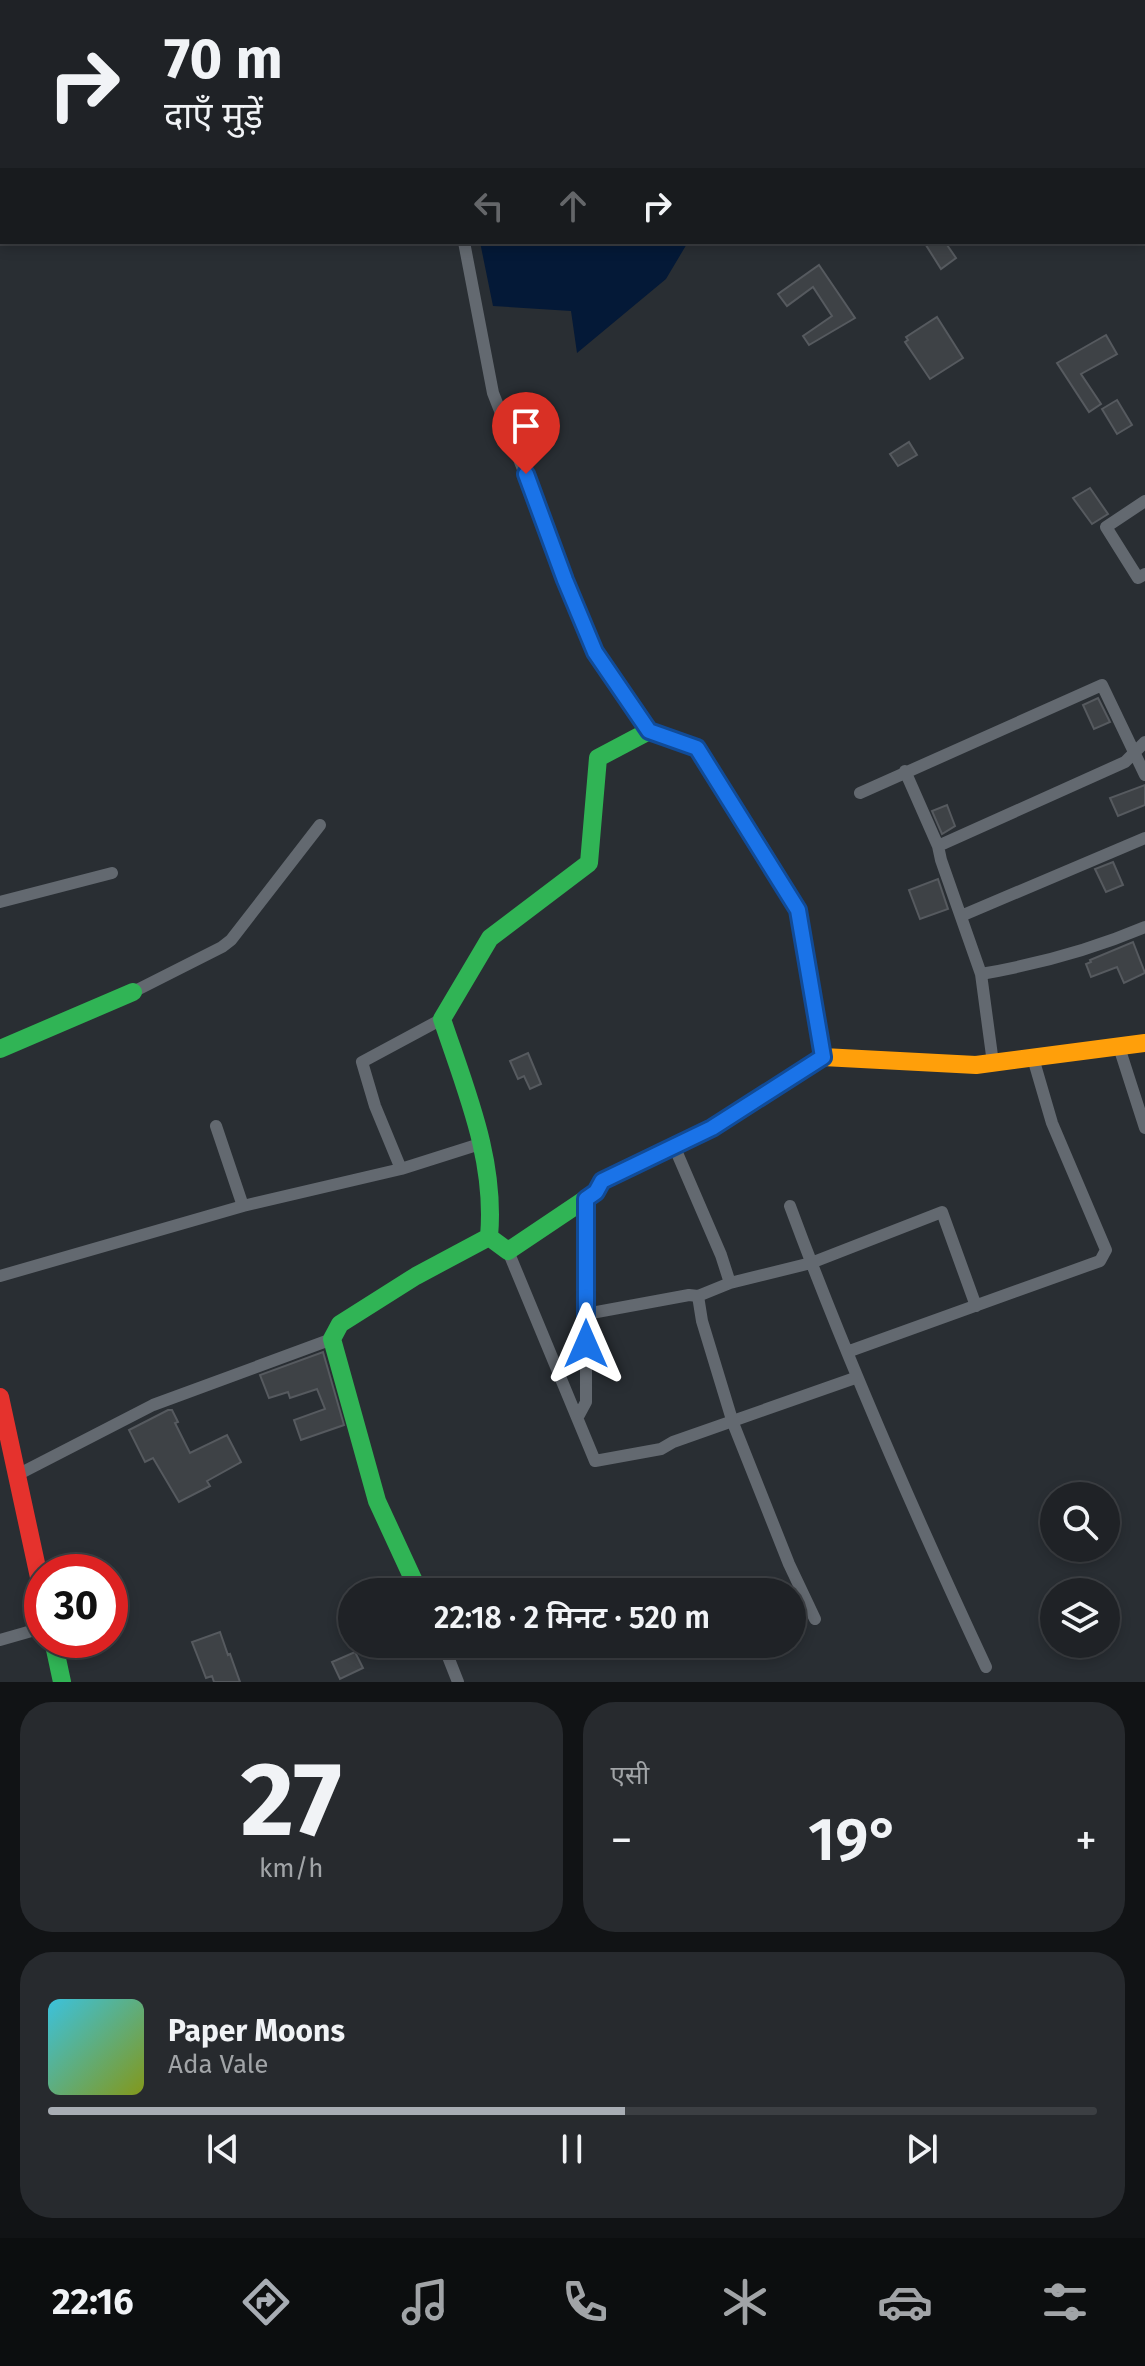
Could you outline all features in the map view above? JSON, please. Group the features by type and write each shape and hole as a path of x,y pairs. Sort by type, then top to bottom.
{"street":[{"path":"464,244 493,393 595,652 649,731 697,748 798,910 823,1057"},
{"path":"1145,501 1106,527 1138,578 1145,574"},
{"path":"860,793 1102,685 1140,747 1145,775"},
{"path":"401,1169 375,1106 362,1062 442,1019 490,938 589,863 598,758 649,731"},
{"path":"938,846 1125,762 1140,747"},
{"path":"905,771 938,846 981,974 993,1063"},
{"path":"0,1049 133,992 222,947 320,825"},
{"path":"961,916 1145,838"},
{"path":"0,902 112,873"},
{"path":"981,974 1043,963 1098,947 1145,927"},
{"path":"442,1019 483,1143 493,1215 489,1237"},
{"path":"508,1251 596,1192 602,1181 712,1128 823,1057 976,1065 1145,1043"},
{"path":"1119,1047 1145,1128"},
{"path":"847,1352 1100,1261 1106,1250 1052,1123 1033,1058"},
{"path":"216,1126 243,1206"},
{"path":"0,1276 243,1206 401,1169 483,1143"},
{"path":"674,1146 730,1283"},
{"path":"579,1415 586,1402 586,1199"},
{"path":"790,1206 855,1378 904,1492 986,1667"},
{"path":"586,1314 689,1295 698,1296 730,1283 811,1263 942,1212 976,1306"},
{"path":"489,1237 508,1251 569,1405 579,1415 595,1461 661,1449 673,1442 855,1378"},
{"path":"17,1475 153,1405 332,1339 340,1324 416,1276 489,1237"},
{"path":"698,1296 702,1321 733,1423 789,1564 815,1619"},
{"path":"332,1339 377,1501 413,1578"},
{"path":"0,1397 34,1554"},
{"path":"0,1640 24,1633"},
{"path":"57,1658 62,1682"},
{"path":"449,1658 458,1682"}],"water":[{"path":"480,244 687,244 666,279 577,353 571,311 493,306"}],"building":[{"path":"925,244 946,244 956,258 941,269"},
{"path":"819,265 855,318 809,345 803,336 832,316 813,287 787,306 778,294"},
{"path":"937,317 963,358 930,379 905,342 908,340 906,337"},
{"path":"1106,335 1117,354 1081,374 1101,404 1089,412 1057,363"},
{"path":"1117,400 1132,425 1117,434 1102,409"},
{"path":"909,442 917,455 898,466 890,454"},
{"path":"1090,488 1108,514 1092,524 1073,498"},
{"path":"1098,698 1110,722 1094,729 1083,705"},
{"path":"1145,785 1145,805 1118,816 1110,798"},
{"path":"947,805 955,826 942,834 932,811"},
{"path":"1113,862 1123,885 1106,892 1095,869"},
{"path":"938,879 948,909 920,919 909,890"},
{"path":"1133,942 1145,973 1124,983 1117,967 1091,977 1086,964 1090,960"},
{"path":"528,1053 541,1084 530,1089 524,1076 518,1079 510,1061"},
{"path":"323,1352 344,1425 301,1440 294,1420 325,1409 317,1389 290,1398 288,1392 269,1398 260,1375"},
{"path":"172,1410 190,1453 227,1435 241,1462 207,1481 210,1486 179,1502 153,1458 145,1462 129,1430"},
{"path":"220,1632 240,1682 214,1682 212,1676 206,1678 192,1642"},
{"path":"341,1658 358,1658 363,1668 340,1679 332,1662"}],"traffic: fast":[{"path":"489,1237 490,1208 484,1153 442,1019 490,938 589,863 598,758 649,731 697,748 758,845"},
{"path":"0,1049 133,992"},
{"path":"413,1578 377,1501 332,1339 340,1324 416,1276 489,1237 508,1251 596,1192 602,1181 626,1169"},
{"path":"57,1658 62,1682"}],"traffic: slow":[{"path":"758,845 798,910 823,1057"},
{"path":"626,1169 712,1128 823,1057 976,1065 1145,1043"}],"traffic: jam":[{"path":"0,1397 34,1554"}],"route":[{"path":"526,474 595,652 649,731 697,748 798,910 823,1057 712,1128 602,1181 596,1192 586,1199 586,1344"}]}
